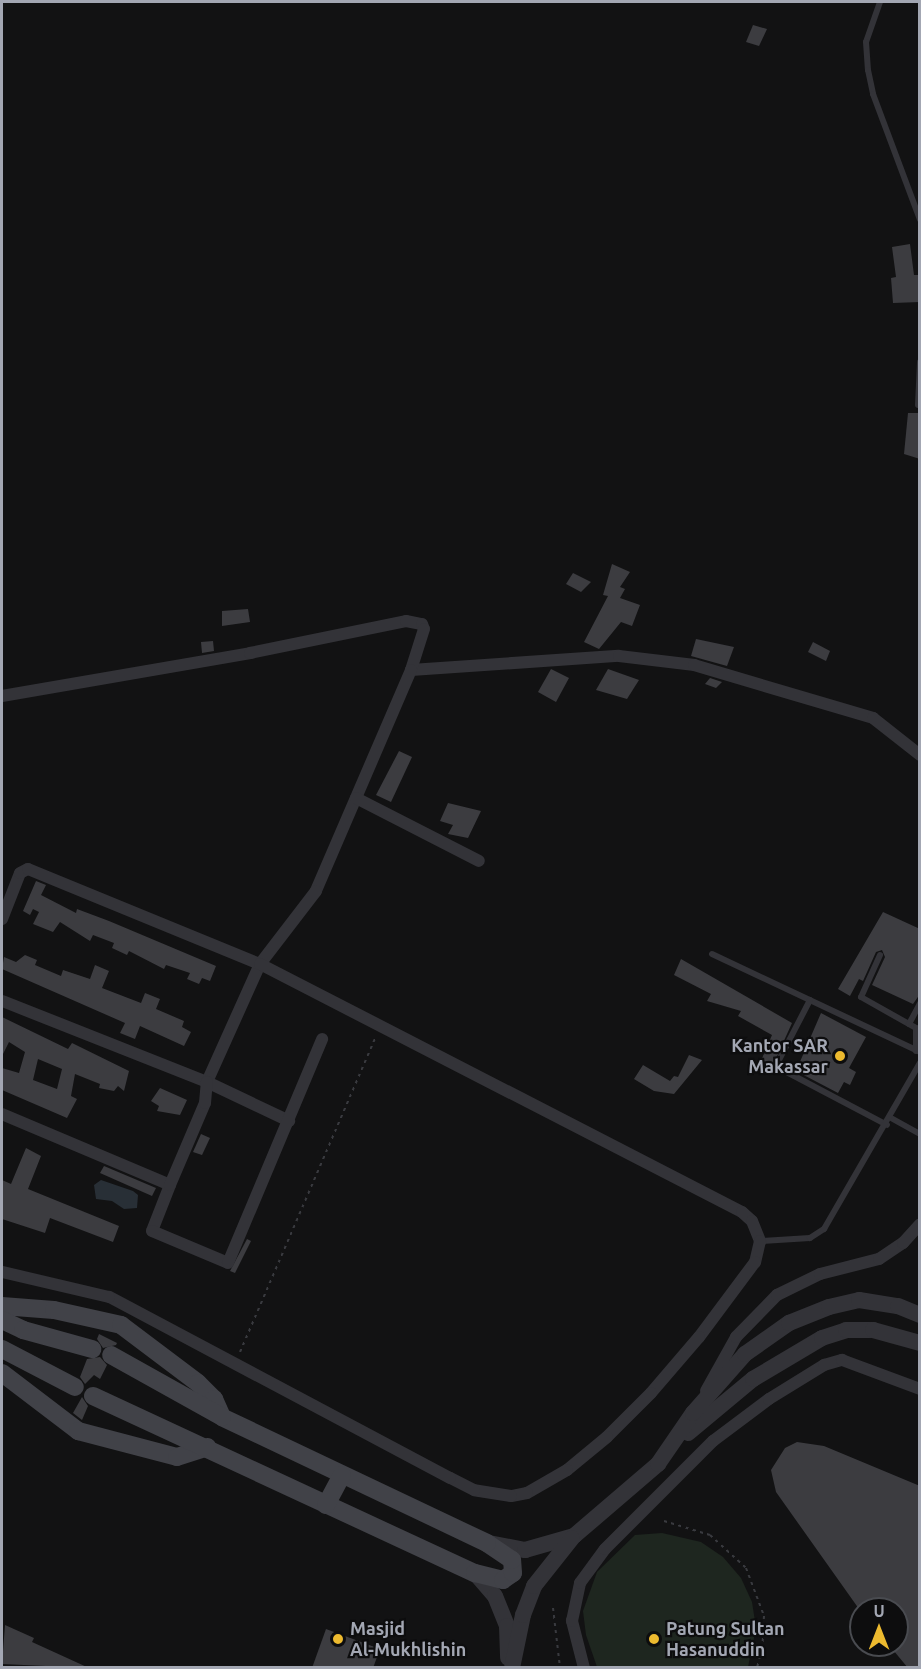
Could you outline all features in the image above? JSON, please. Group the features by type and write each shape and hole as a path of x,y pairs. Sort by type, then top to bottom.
{"main road":[{"path":"2,1306 61,1311 121,1325 208,1392 222,1417"},
{"path":"2,1320 23,1330 92,1349"},
{"path":"2,1349 75,1387"},
{"path":"93,1396 475,1573 503,1580 513,1573 512,1560 487,1543 222,1417 111,1355"},
{"path":"2,1373 78,1431 177,1457 207,1447"},
{"path":"326,1505 342,1475"}],"street":[{"path":"2,696 250,653 406,621 422,624 424,629 411,670 316,891 260,964 207,1082 205,1103 152,1231 228,1263 322,1039"},
{"path":"411,670 620,656 694,665 873,718 920,754"},
{"path":"356,798 479,861"},
{"path":"2,919 20,873 28,869 260,964 742,1212 752,1221 760,1241 755,1262 699,1337 651,1393 599,1443 547,1483 527,1493 494,1495 474,1490 109,1297 2,1272"},
{"path":"2,1001 207,1082 289,1121"},
{"path":"2,1114 170,1185"},
{"path":"658,1464 693,1413 736,1337 777,1295 820,1274 879,1259 903,1243 920,1224"},
{"path":"693,1413 745,1354 789,1323 829,1306 859,1300 898,1306 920,1315"},
{"path":"510,1668 523,1615 534,1586 573,1536 658,1464 697,1424 753,1379 822,1338 846,1330 873,1330 920,1343"},
{"path":"584,1668 572,1621 580,1583 604,1549 713,1441 769,1400 824,1365 842,1360 920,1389"},
{"path":"487,1543 525,1550 573,1536"},
{"path":"475,1573 495,1596 507,1626 510,1668"}],"lane":[{"path":"880,2 866,42 868,70 920,220"},
{"path":"918,405 920,362"},
{"path":"712,954 918,1051 919,1032 861,997 880,955"},
{"path":"810,1000 778,1067 887,1125"},
{"path":"909,1024 920,1003"},
{"path":"760,1241 810,1238 824,1229 887,1125 920,1063"},
{"path":"891,1118 920,1134"}],"path":[{"path":"235,1363 380,1025"},
{"path":"664,1521 710,1535 746,1568 764,1616 762,1649 757,1668"},
{"path":"553,1608 560,1668"}],"shaded area":[{"path":"101,1180 133,1191 138,1195 137,1208 124,1209 112,1201 96,1199 94,1185"},
{"path":"662,1533 701,1542 723,1557 741,1578 752,1602 756,1628 748,1667 597,1667 586,1635 583,1611 597,1572 635,1535"}],"building":[{"path":"753,25 767,29 759,46 746,42"},
{"path":"910,244 914,275 920,275 920,302 893,303 891,278 896,277 892,247"},
{"path":"908,413 920,413 920,459 904,454"},
{"path":"612,564 630,572 620,587 625,589 620,598 640,605 632,626 621,622 599,649 584,642 608,596 603,595"},
{"path":"573,573 591,582 581,592 566,584"},
{"path":"248,609 250,622 222,626 222,611"},
{"path":"696,639 734,647 727,666 691,656"},
{"path":"213,641 214,651 202,653 201,642"},
{"path":"813,642 830,651 826,661 808,652"},
{"path":"551,669 569,678 556,702 538,692"},
{"path":"608,669 639,680 627,699 596,690"},
{"path":"710,678 722,682 716,688 705,684"},
{"path":"399,751 412,757 391,802 376,795"},
{"path":"448,803 481,811 468,838 448,834 453,825 440,821"},
{"path":"36,881 46,885 41,895 76,913 77,909 109,921 216,966 210,981 202,978 199,984 187,979 190,973 166,965 164,969 129,951 127,955 112,948 114,943 93,935 90,941 60,922 53,932 33,924 39,912 33,909 30,915 23,911"},
{"path":"883,912 920,929 920,994 913,1004 872,985 885,957 882,950 876,952 863,981 859,979 850,996 838,989"},
{"path":"25,955 37,960 35,965 61,976 63,970 90,979 95,965 109,971 102,988 141,1003 145,993 160,999 156,1009 184,1021 182,1027 191,1032 184,1046 140,1026 135,1039 120,1033 125,1023 2,969 4,957 16,962"},
{"path":"681,959 792,1023 769,1074 757,1070 772,1035 738,1016 741,1011 707,1001 711,994 674,975"},
{"name":"Kantor SAR Makassar","path":"821,1013 866,1037 849,1068 856,1072 850,1085 844,1082 838,1093 796,1071"},
{"path":"2,1017 68,1049 72,1043 129,1071 124,1091 118,1086 114,1091 99,1088 100,1084 75,1074 71,1096 77,1099 67,1118 2,1090 2,1068 19,1073 25,1052 9,1042 2,1056","holes":["38,1059 62,1069 57,1089 33,1080"]},
{"path":"689,1055 702,1060 674,1094 654,1091 634,1079 643,1065 670,1081 674,1076 678,1077"},
{"path":"160,1088 187,1100 180,1115 157,1111 159,1106 151,1101"},
{"path":"201,1134 210,1138 202,1155 193,1152"},
{"path":"26,1148 41,1156 28,1189 119,1226 113,1242 50,1218 45,1233 2,1219 2,1180 11,1184"},
{"path":"104,1166 156,1188 152,1196 100,1173"},
{"path":"247,1239 251,1241 235,1273 230,1271"},
{"path":"99,1334 117,1343 116,1345 103,1348 97,1339"},
{"path":"100,1357 107,1365 100,1379 94,1375 85,1384 80,1377 87,1359"},
{"path":"82,1397 88,1406 82,1420 73,1413"},
{"path":"797,1442 824,1446 920,1486 920,1668 908,1668 899,1657 909,1657 909,1597 850,1597 776,1492 771,1470 785,1448"},
{"path":"5,1625 34,1638 32,1642 89,1668 2,1664"},
{"name":"Masjid Al-Mukhlishin","path":"326,1629 380,1649 373,1668 312,1668"}],"place":[{"name":"Kantor SAR Makassar","path":"840,1056"},
{"name":"Masjid Al-Mukhlishin","path":"338,1639"},
{"name":"Patung Sultan Hasanuddin","path":"654,1639"}]}
